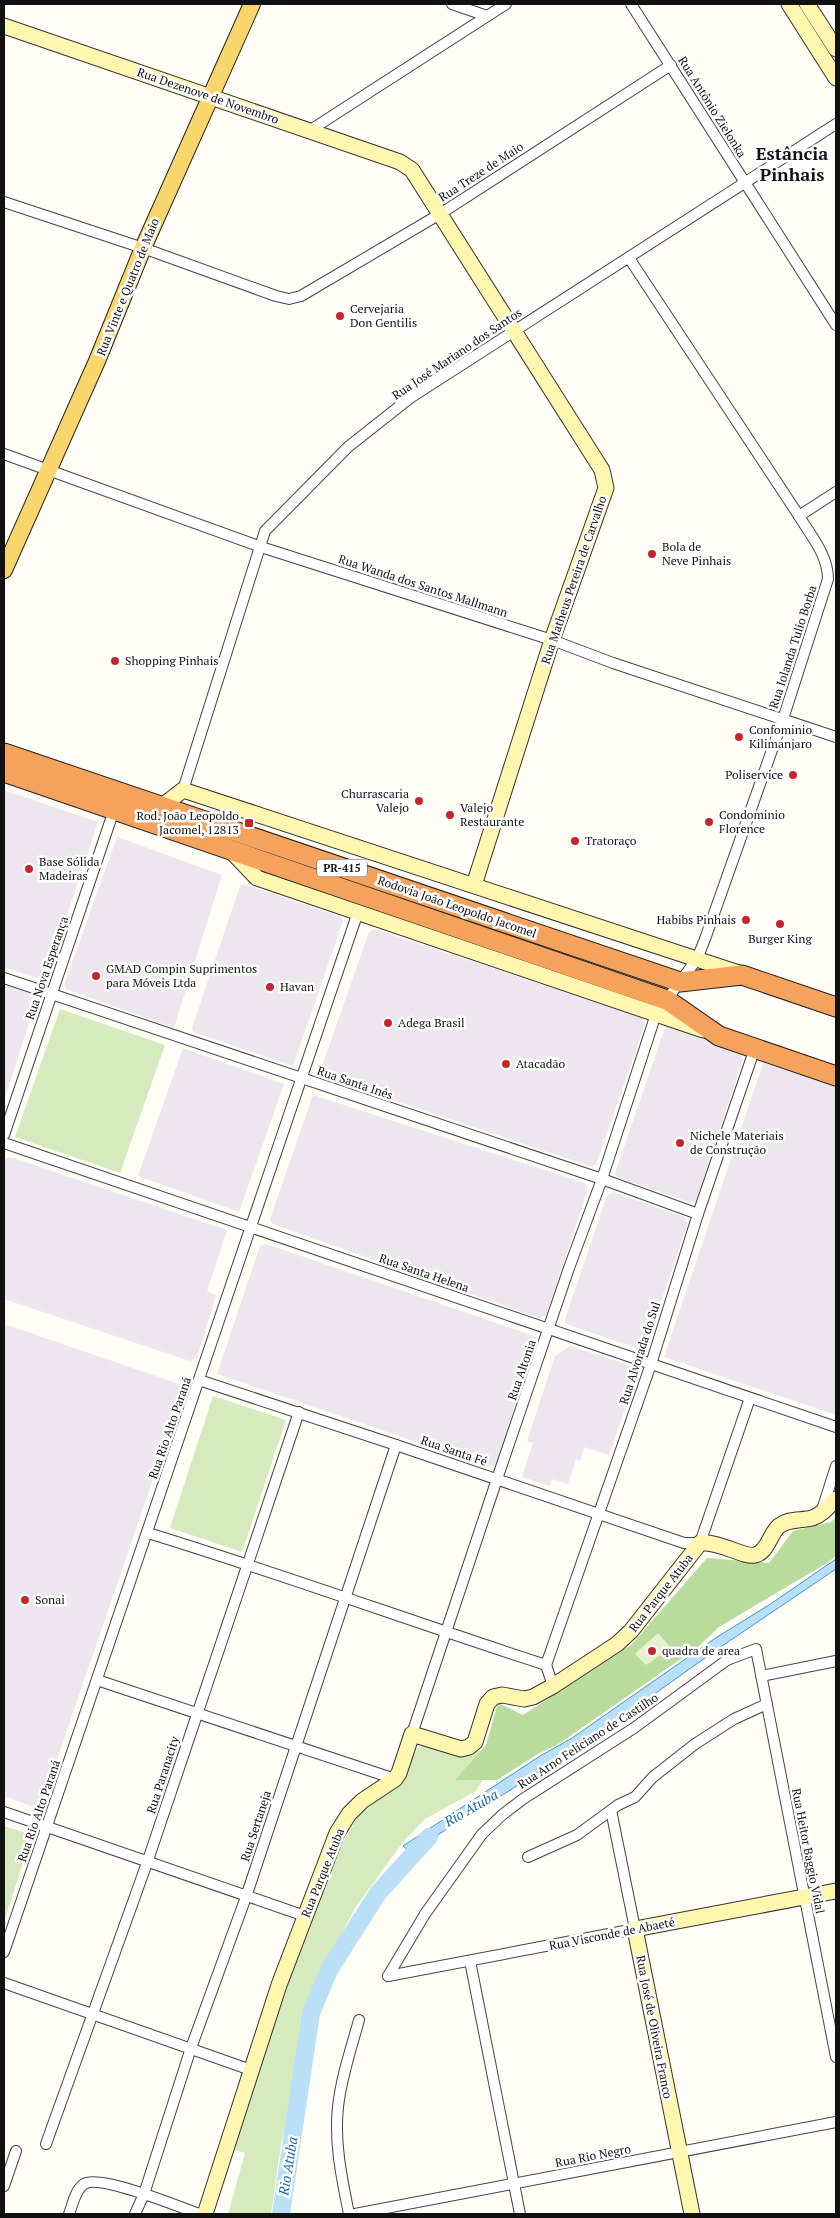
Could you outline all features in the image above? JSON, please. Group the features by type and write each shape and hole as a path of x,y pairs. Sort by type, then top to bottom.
{"highway":[{"name":"Rodovia João Leopoldo Jacomel","path":"4,753 680,982 742,975 836,1007"},
{"name":"Rodovia João Leopoldo Jacomel","path":"4,772 230,849 661,1007 719,1036 836,1076"}],"main road":[{"name":"Rua Vinte e Quatro de Maio","path":"6,562 97,361 143,248 252,4"}],"street":[{"path":"452,4 486,16"},
{"path":"309,131 506,4"},
{"name":"Rua Antônio Zielonka","path":"631,4 836,325"},
{"path":"789,4 836,78"},
{"path":"808,4 836,49"},
{"name":"Rua Dezenove de Novembro","path":"4,26 400,162 412,170"},
{"name":"Rua Treze de Maio","path":"143,248 276,296 289,299 301,296 440,214 671,65"},
{"name":"Rua José Mariano dos Santos","path":"183,790 265,531 348,447 410,398 836,124"},
{"name":"Rua Matheus Pereira de Carvalho","path":"412,170 602,470 606,488 552,640 474,885"},
{"path":"4,202 143,248"},
{"name":"Rua Iolanda Tulio Borba","path":"629,258 799,516 824,556 828,568 828,580 783,719 697,959 661,1007"},
{"name":"Rua Wanda dos Santos Mallmann","path":"4,454 261,547 552,640 614,664 836,737"},
{"path":"799,516 836,492"},
{"path":"161,807 183,790"},
{"name":"Rodovia João Leopoldo Jacomel","path":"183,790 742,975"},
{"name":"Rua Nova Esperança","path":"4,1135 114,810"},
{"name":"Rodovia João Leopoldo Jacomel","path":"230,849 257,878 358,912 661,1007"},
{"name":"Rua Rio Alto Paraná","path":"4,1952 358,912"},
{"name":"Rua Santa Inês","path":"4,978 602,1179 698,1214"},
{"name":"Rua Altonia","path":"412,1734 569,1268 602,1179 661,1007"},
{"name":"Rua Alvorada do Sul","path":"546,1665 651,1364 698,1214 755,1048"},
{"name":"Rua Santa Helena","path":"4,1143 836,1427"},
{"name":"Rua Santa Fé","path":"199,1380 396,1444 673,1540 700,1542"},
{"path":"700,1542 750,1398"},
{"name":"Rua Paranacity","path":"46,2144 147,1863 299,1412"},
{"name":"Rua Sertaneja","path":"135,2214 144,2194 191,2048 246,1897 396,1444"},
{"path":"821,1513 836,1466"},
{"name":"Rua Parque Atuba","path":"412,1734 462,1749 469,1747 475,1742 487,1704 493,1696 533,1697 554,1686 617,1644 631,1631 700,1542 718,1543 748,1555 756,1555 762,1551 777,1527 785,1522 813,1518 836,1499"},
{"path":"148,1533 247,1563 445,1633 546,1665 554,1686"},
{"name":"Rua Heitor Baggio Vidal","path":"756,1649 836,2057"},
{"name":"Rua Arno Feliciano de Castilho","path":"388,1976 425,1914 482,1834 502,1815 523,1799 634,1728 727,1660 756,1649"},
{"path":"761,1676 836,1661"},
{"path":"97,1680 395,1779 399,1773 412,1734"},
{"path":"528,1857 576,1835 611,1810 639,1795 652,1777 712,1732 767,1704"},
{"name":"Rua Parque Atuba","path":"205,2214 251,2070 305,1916 341,1827 362,1801 395,1779"},
{"name":"Rua José de Oliveira Franco","path":"611,1810 692,2214"},
{"path":"4,1812 147,1863 305,1916"},
{"name":"Rua Visconde de Abaeté","path":"388,1976 836,1891"},
{"path":"470,1961 520,2214"},
{"path":"4,1982 251,2070"},
{"path":"349,2214 339,2160 337,2125 341,2088 359,2020"},
{"name":"Rua Rio Negro","path":"355,2214 836,2122"},
{"path":"4,2186 16,2151"},
{"path":"69,2214 78,2190 86,2183 94,2181 144,2194 199,2214"}],"shaded area":[{"path":"4,790 98,822 45,981 4,967"},
{"path":"117,837 222,875 174,1028 66,989 64,985"},
{"path":"244,884 341,917 343,921 293,1066 193,1032 192,1028 240,886"},
{"path":"375,929 642,1018 645,1024 596,1165 592,1167 322,1076 320,1072 369,932"},
{"path":"4,985 38,996 4,1100"},
{"path":"669,1026 741,1054 743,1059 696,1201 692,1203 617,1177 615,1173 665,1028"},
{"path":"183,1048 284,1084 239,1212 138,1176"},
{"path":"764,1061 836,1085 836,1415 664,1357"},
{"path":"313,1095 585,1183 588,1189 546,1316 539,1318 272,1224 270,1219"},
{"path":"10,1157 227,1230 207,1291 216,1295 197,1358 190,1361 4,1299 4,1165 6,1159"},
{"path":"614,1192 684,1217 688,1223 645,1348 642,1350 566,1324 565,1319 607,1196"},
{"path":"266,1244 537,1337 496,1464 490,1467 217,1374 260,1246"},
{"path":"4,1324 185,1386 40,1809 4,1796"},
{"path":"570,1346 635,1367 638,1372 609,1455 584,1447 580,1461 576,1460 568,1484 552,1479 550,1486 522,1477 533,1443 527,1441 555,1356"}],"green space":[{"path":"60,1009 165,1045 120,1173 15,1137"},
{"path":"213,1396 286,1420 242,1552 170,1528"},
{"path":"836,1517 836,1556 827,1563 719,1627 698,1647 560,1743 538,1754 497,1780 455,1780 486,1745 498,1703 523,1715 631,1645 707,1558 769,1563 793,1531 831,1522"},
{"name":"quadra de area","path":"658,1633 671,1648 646,1665 635,1654"},
{"path":"430,1744 474,1749 498,1755 476,1791 425,1819 403,1842 355,1908 300,2023 297,2083 281,2145 271,2214 228,2214 245,2153 231,2149 281,1996 336,1855 360,1813 398,1785 418,1747"},
{"path":"4,1826 32,1835 4,1922"}],"water":[{"path":"836,1559 836,1569 719,1648 632,1710 512,1789 439,1834 416,1857 403,1846 540,1756 572,1738 717,1637 769,1605"}],"waterway":[{"name":"Rio Atuba","path":"281,2214 311,2013 329,1970 378,1893 429,1837"}],"place":[{"name":"Cervejaria Don Gentilis","path":"340,316"},
{"name":"Bola de Neve Pinhais","path":"652,554"},
{"name":"Shopping Pinhais","path":"115,661"},
{"name":"Confominio Kilimanjaro","path":"739,737"},
{"name":"Poliservice","path":"793,775"},
{"name":"Churrascaria Valejo","path":"419,801"},
{"name":"Valejo Restaurante","path":"450,815"},
{"name":"Condominio Florence","path":"709,822"},
{"name":"Rod. João Leopoldo Jacomel, 12813","path":"249,823"},
{"name":"Tratoraço","path":"575,841"},
{"name":"Base Sólida Madeiras","path":"29,869"},
{"name":"Habibs Pinhais","path":"746,920"},
{"name":"Burger King","path":"780,924"},
{"name":"GMAD Compin Suprimentos para Móveis Ltda","path":"96,976"},
{"name":"Havan","path":"270,987"},
{"name":"Adega Brasil","path":"388,1023"},
{"name":"Atacadão","path":"506,1064"},
{"name":"Nichele Materiais de Construção","path":"680,1143"},
{"name":"Sonai","path":"25,1600"},
{"name":"quadra de area","path":"652,1651"}],"district":[{"name":"Estância Pinhais","path":"792,164"}]}
